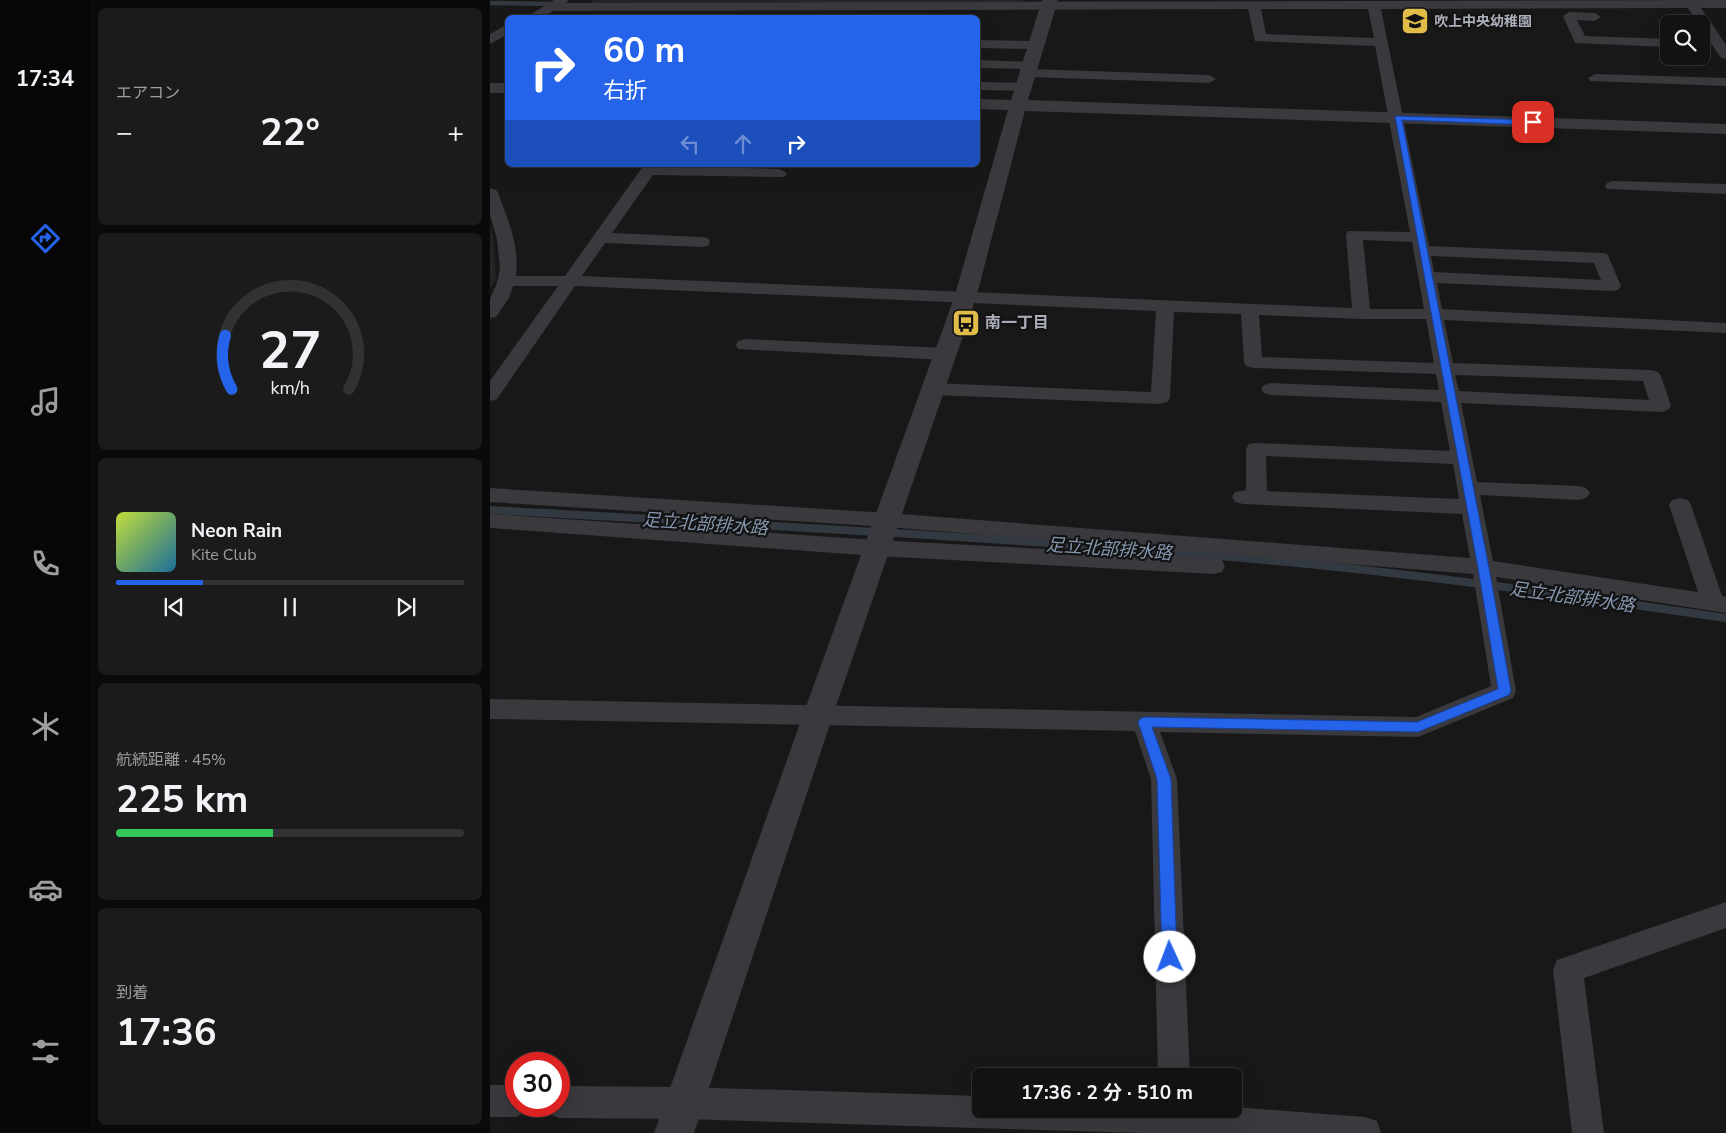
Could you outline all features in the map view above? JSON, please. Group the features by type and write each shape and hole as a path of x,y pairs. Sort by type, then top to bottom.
{"street":[{"path":"1049,9 1126,0"},
{"path":"1690,2 1698,15"},
{"path":"536,15 558,4 754,12 840,12 1374,3 1690,2 1726,4"},
{"path":"490,709 1418,727 1504,691 1470,498 1398,118 1374,3"},
{"path":"1254,6 1260,38 1382,42"},
{"path":"1151,7 1152,21"},
{"path":"674,1133 876,548 888,520 965,298 1027,75 1049,9"},
{"path":"1626,17 1569,16 1580,40 1660,43"},
{"path":"490,40 505,30"},
{"path":"1710,31 1724,50"},
{"path":"980,45 1027,75"},
{"path":"1710,46 1724,50"},
{"path":"980,64 1027,75 1398,118 1726,129"},
{"path":"980,103 1027,75"},
{"path":"980,86 1027,75 1210,79"},
{"path":"1595,78 1726,82"},
{"path":"490,88 505,88"},
{"path":"490,395 650,168 779,174"},
{"path":"1613,186 1726,189"},
{"path":"490,193 508,242 507,281 498,302 490,313"},
{"path":"1362,314 1354,235 1421,244 1602,258 1612,286 1427,277"},
{"path":"600,238 702,242"},
{"path":"507,281 570,281 1362,314 1435,314 1726,328"},
{"path":"933,389 1160,398 1165,306"},
{"path":"1250,310 1253,362 1651,376 1661,406 1271,389"},
{"path":"745,345 946,354"},
{"path":"1462,458 1256,449 1250,497 1470,498 1579,493"},
{"path":"490,495 888,520 1483,568 1719,604"},
{"path":"1680,505 1719,604"},
{"path":"490,520 876,548 1214,566"},
{"path":"1144,722 1164,779 1174,1068"},
{"path":"1588,1133 1568,970 1726,915"},
{"path":"570,1102 684,1103 972,1111"},
{"path":"1215,1118 1364,1133"}],"shaded area":[{"path":"594,0 1023,0 1021,5 588,6"},
{"path":"490,227 493,236 496,279 490,289"}],"waterway":[{"path":"490,3 551,4"},
{"name":"足立北部排水路","path":"490,510 989,539 1188,553 1452,580 1726,618"}],"place":[{"name":"吹上中央幼稚園","path":"1415,21"},
{"name":"南一丁目","path":"966,323"}],"route":[{"path":"1170,957 1164,779 1144,722 1418,727 1504,691 1483,568 1398,118 1533,122"}]}
